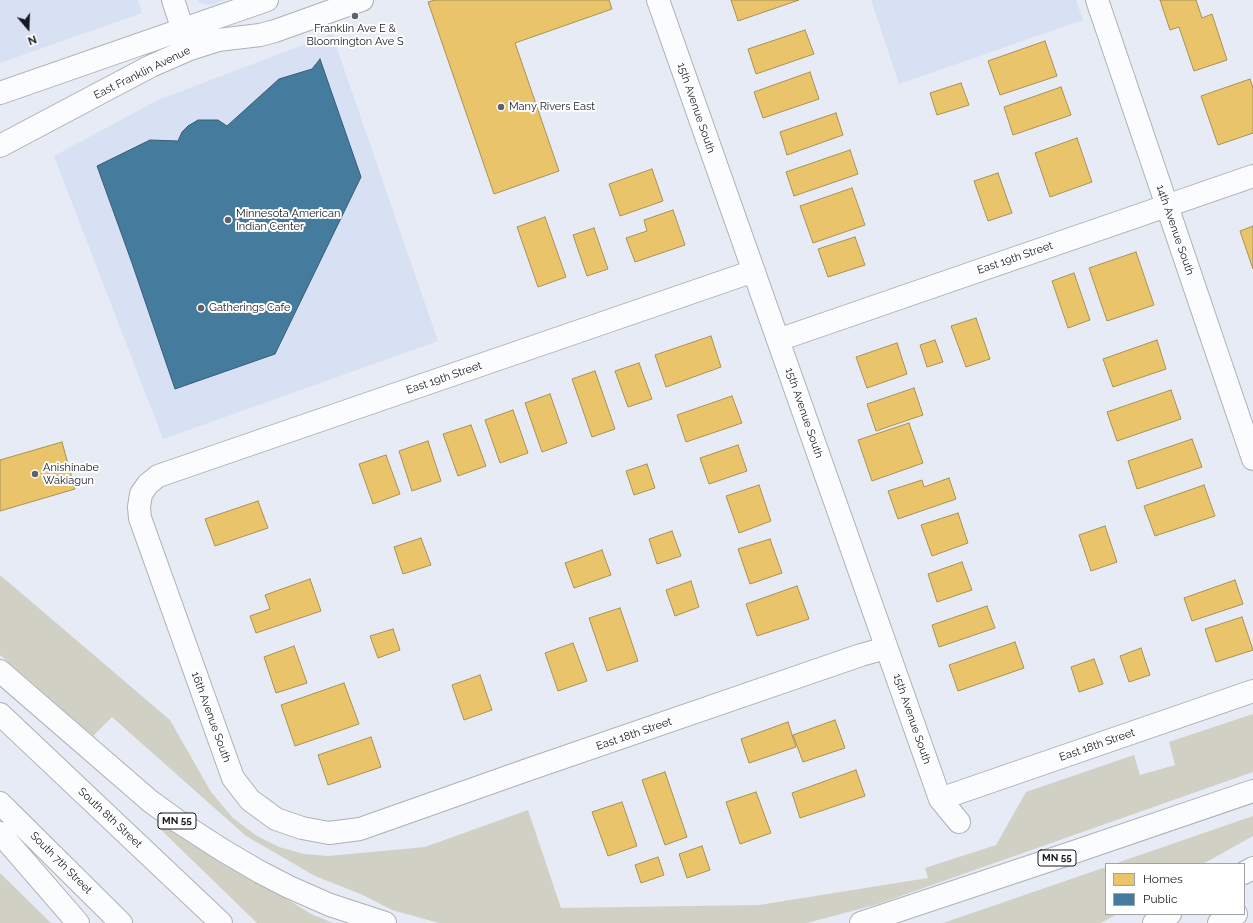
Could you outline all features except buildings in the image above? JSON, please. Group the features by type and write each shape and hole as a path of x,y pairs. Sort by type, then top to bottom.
{"main road":[{"path":"173,0 190,49"},
{"name":"East Franklin Avenue","path":"0,93 267,0"},
{"name":"East Franklin Avenue","path":"0,146 151,66 190,49 218,40 260,35 275,31 362,0"},
{"name":"15th Avenue South","path":"658,0 940,799 959,822"},
{"name":"14th Avenue South","path":"1097,0 1253,459"},
{"name":"East 19th Street","path":"778,340 1253,176"},
{"name":"East 19th Street","path":"141,494 148,484 158,476 754,271"},
{"name":"16th Avenue South","path":"141,494 139,507 140,518 233,778 250,800 276,819 302,828 329,833 360,829 382,822"},
{"name":"East 18th Street","path":"382,822 542,765 861,655 886,648"},
{"name":"MN 55","path":"0,671 150,801 186,826 260,872 289,887 330,905 385,923"},
{"name":"East 18th Street","path":"940,799 1253,690"},
{"name":"South 8th Street","path":"0,714 220,923"},
{"name":"MN 55","path":"861,923 1253,791"},
{"name":"South 7th Street","path":"0,803 121,923"},
{"path":"0,833 78,923"},
{"path":"1154,923 1168,915"},
{"path":"1219,923 1234,915"}],"shaded area":[{"path":"0,0 138,0 142,13 0,63"},
{"path":"197,0 225,0 211,5 202,4"},
{"path":"871,0 1076,0 1083,20 899,84"},
{"path":"332,34 438,341 163,439 54,156 158,100"},
{"path":"0,575 170,720 211,792 233,818 257,836 279,847 304,854 328,856 425,847 528,810 561,908 759,905 928,878 925,868 996,845 1026,792 1134,755 1140,775 1175,765 1169,742 1253,714 1253,772 878,904 807,923 439,923 392,910 363,895 315,876 246,836 112,717 93,736 0,655"},
{"path":"1253,816 1253,836 1205,863 1117,863"},
{"path":"164,818 272,890 311,914 333,923 257,923 157,826"},
{"path":"1105,867 1105,915 1115,915 1101,923 943,923"},
{"path":"0,873 51,923 0,923"}],"place":[{"name":"Franklin Ave E & Bloomington Ave S","path":"355,16"},
{"name":"Many Rivers East","path":"501,107"},
{"name":"Minnesota American Indian Center","path":"228,220"},
{"name":"Gatherings Cafe","path":"201,308"},
{"name":"Anishinabe Wakiagun","path":"35,474"}]}
